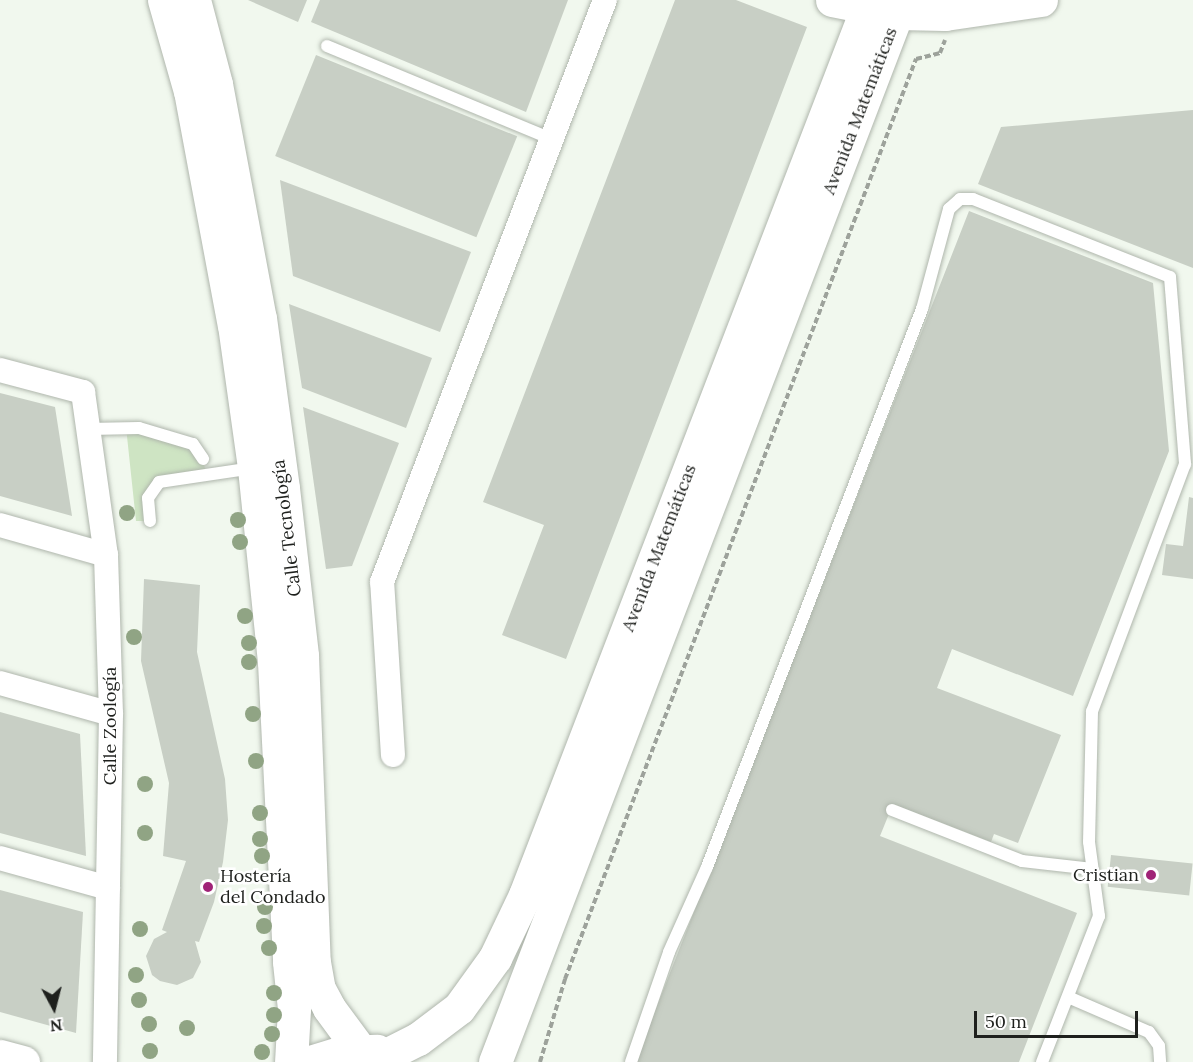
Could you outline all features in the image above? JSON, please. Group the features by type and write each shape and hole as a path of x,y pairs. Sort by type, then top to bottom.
{"main road":[{"name":"Calle Tecnología","path":"164,0 194,115 234,325 254,468 274,662 289,962 294,1009 291,1062"},
{"name":"Calle Tecnología","path":"194,0 216,84 260,318 283,488 302,656 314,962 319,988 328,1008 389,1055"},
{"path":"832,0 945,14 1041,0"},
{"name":"Avenida Matemáticas","path":"310,1062 389,1055 418,1039 459,1008 495,958 525,895 884,5"},
{"name":"Avenida Matemáticas","path":"495,1062 884,5"},
{"path":"0,1056 23,1062"}],"street":[{"path":"393,755 382,582 605,0"},
{"name":"Calle Zoología","path":"0,370 83,392 106,555 111,714 105,1062"},
{"path":"0,525 106,555"},
{"path":"0,683 111,714"},
{"path":"0,858 108,888"}],"lane":[{"path":"327,46 552,140"},
{"path":"631,1062 669,952 707,867 922,309 949,209 960,199 973,199 1170,277 1185,464 1092,711 1089,831 1099,916 1042,1062"},
{"path":"88,429 139,429 193,444 203,459"},
{"path":"150,520 148,498 159,482 254,468"},
{"path":"892,810 1022,861 1093,869"},
{"path":"1068,997 1149,1032 1159,1046 1160,1062"}],"path":[{"path":"540,1062 565,979 916,59 940,53 945,40 945,14"}],"green space":[{"path":"126,427 193,444 202,454 206,474 153,488 150,521 136,521"}],"building":[{"path":"248,0 307,0 298,22"},
{"path":"320,0 568,0 526,112 311,22"},
{"path":"675,0 736,0 807,27 566,659 502,635 544,525 483,502"},
{"path":"316,55 517,136 476,237 275,156"},
{"path":"1193,110 1193,268 978,184 1001,127"},
{"path":"280,180 471,252 440,332 293,276"},
{"path":"969,211 1153,283 1169,451 1073,696 952,649 937,688 1061,735 1018,843 994,834 991,842 893,804 880,836 1077,913 1019,1062 635,1062"},
{"path":"289,304 432,358 406,428 302,388"},
{"path":"0,393 55,407 72,516 0,496"},
{"path":"303,407 399,443 352,566 326,569"},
{"path":"1189,497 1193,498 1193,579 1162,575 1166,544 1183,546"},
{"path":"144,579 200,585 197,652 225,779 228,820 223,862 214,902 199,942 195,941 201,962 193,978 177,985 160,981 152,975 146,956 154,939 167,932 162,930 186,861 163,856 169,783 141,661"},
{"path":"0,712 80,734 86,856 0,833"},
{"name":"Cristian","path":"1111,855 1193,864 1189,895 1108,887"},
{"path":"0,890 83,912 76,1033 0,1012"}],"place":[{"name":"Cristian","path":"1151,875"},
{"name":"Hostería del Condado","path":"208,887"}]}
